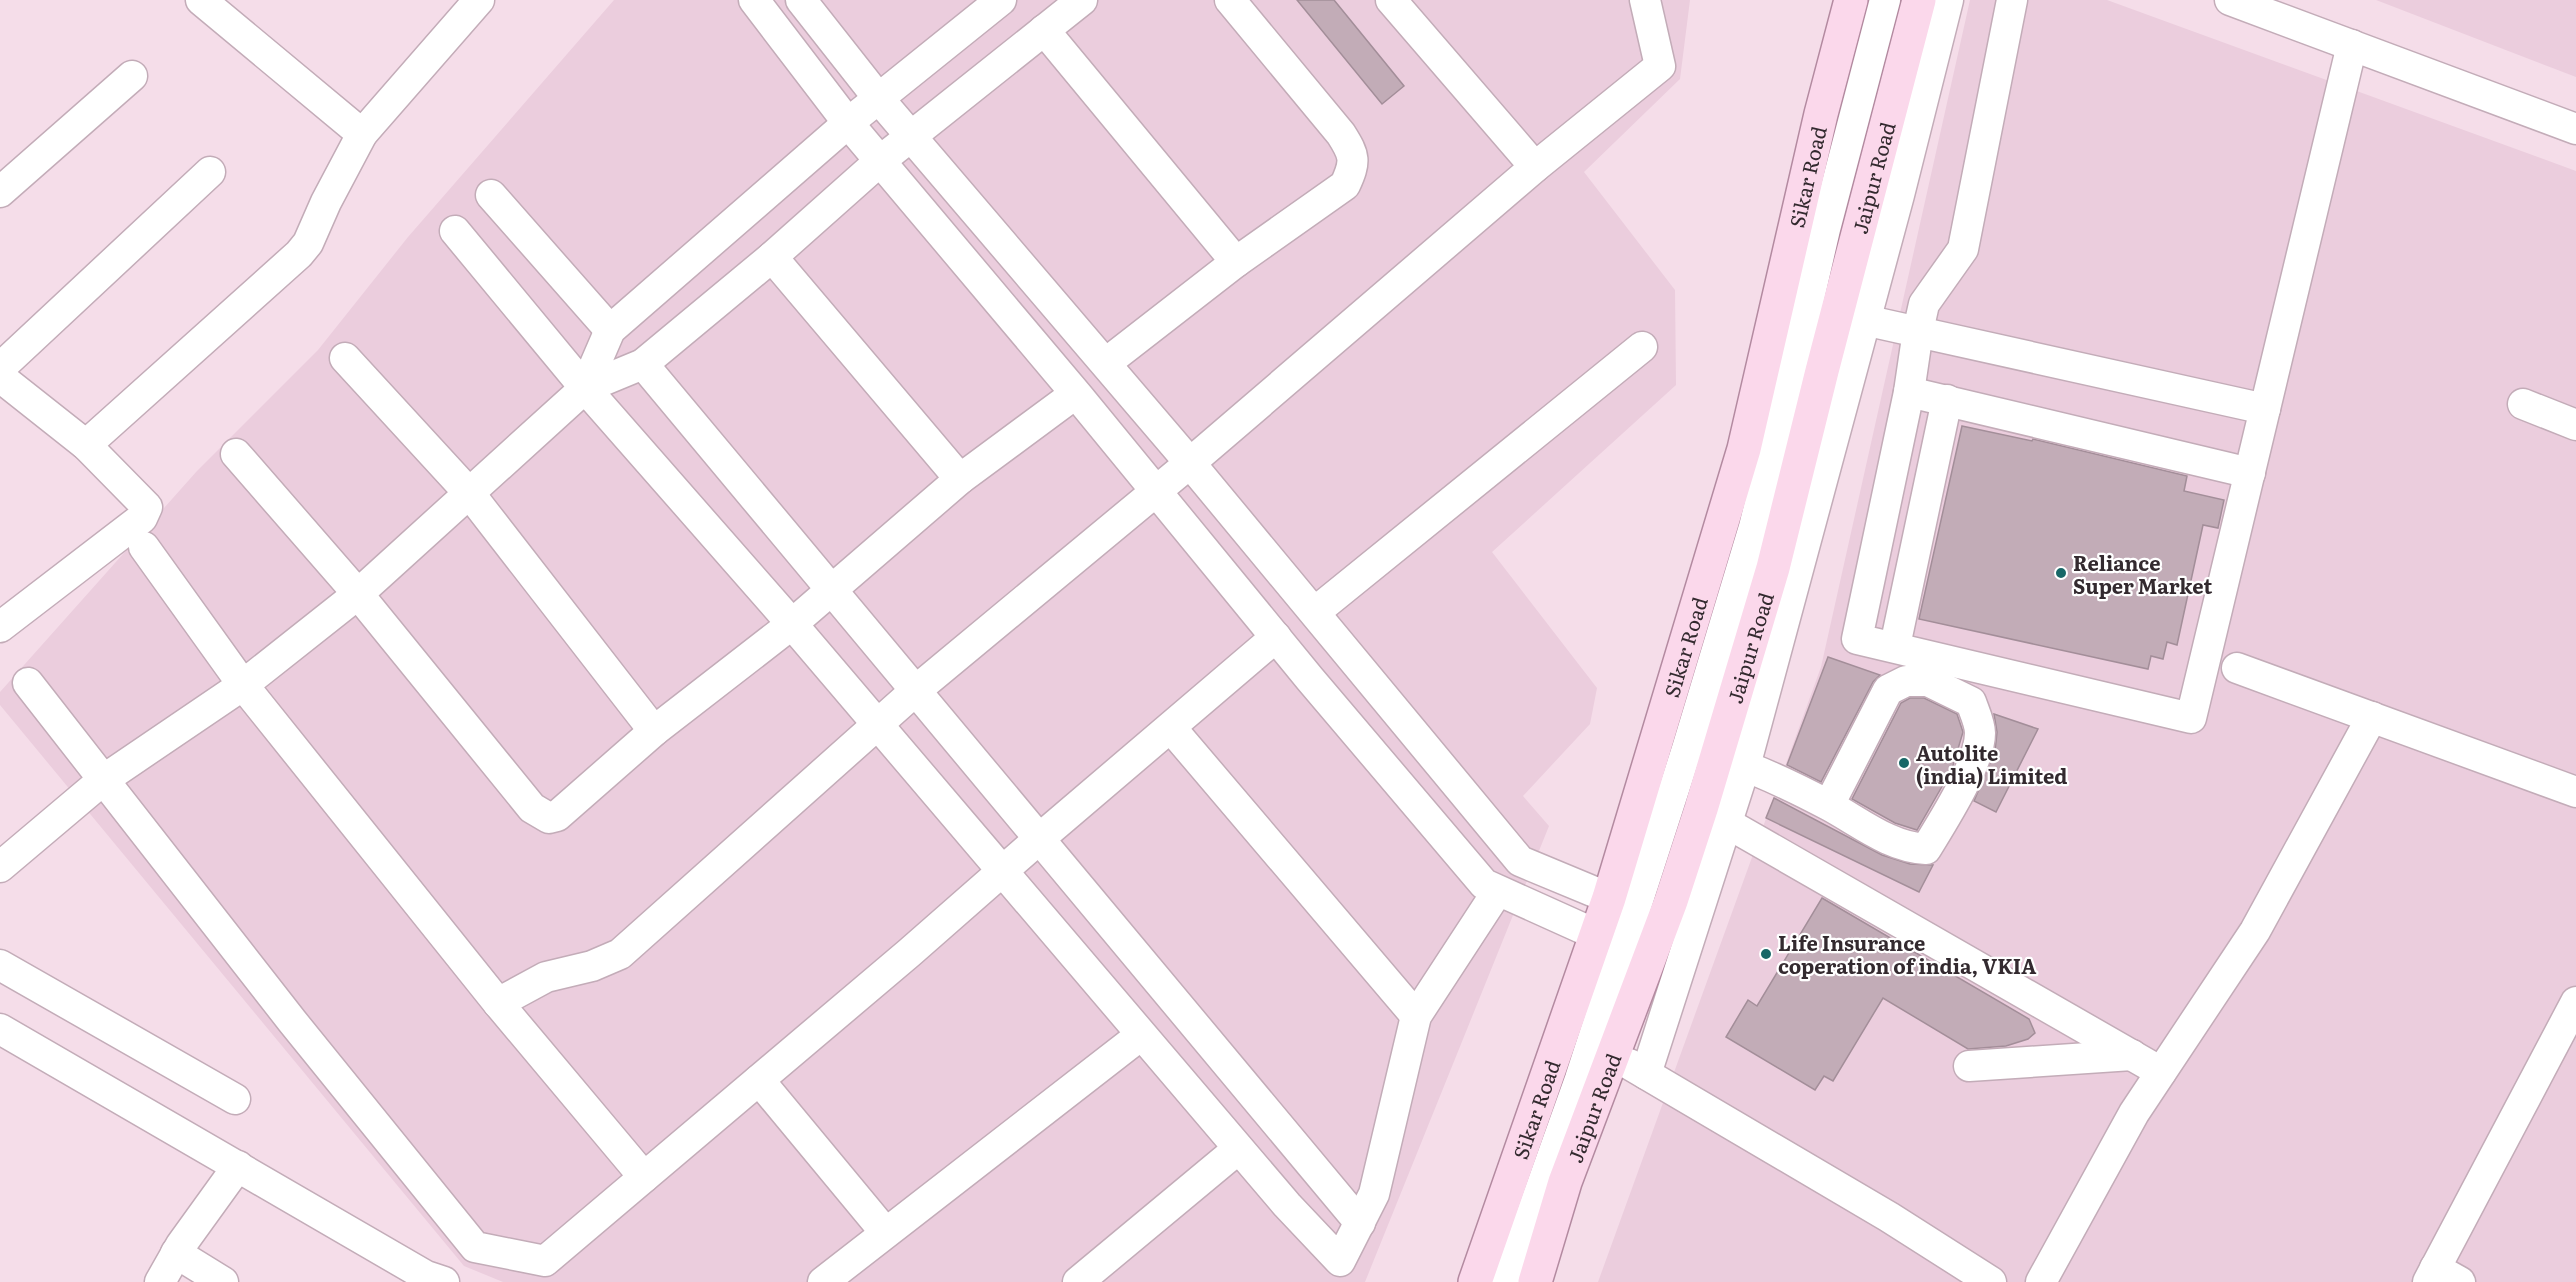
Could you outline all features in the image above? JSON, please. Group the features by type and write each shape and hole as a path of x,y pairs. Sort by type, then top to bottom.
{"main road":[{"name":"Sikar Road","path":"1475,1282 1595,934 1610,898 1744,449 1821,114 1851,0"},
{"name":"Jaipur Road","path":"1535,1282 1566,1182 1671,901 1715,817 1731,761 1773,568 1851,317 1919,0"}],"street":[{"path":"201,0 362,134"},
{"path":"754,0 848,123 1276,638 1484,884 1497,892 1595,934"},
{"path":"801,0 879,99 1106,363 1520,861 1610,898"},
{"path":"585,388 610,330 848,123 1001,0"},
{"path":"0,867 103,780 243,685 358,594 585,388 643,364 772,257 880,161 1082,0"},
{"path":"1106,363 1236,262 1345,185 1353,167 1353,152 1341,134 1230,0"},
{"path":"1391,0 1535,167"},
{"path":"498,1003 546,977 592,966 620,954 656,925 876,724 1156,492 1535,167 1660,66 1645,0"},
{"path":"1507,1282 1584,1068 1687,748 1750,538 1791,382 1859,96 1885,0"},
{"path":"1948,0 1851,317 2265,408"},
{"path":"2012,0 1963,249 1924,304 1909,392 1857,639 1895,646 2191,718 2352,45"},
{"path":"2229,0 2576,129"},
{"path":"86,445 298,255 308,243 326,202 362,134 467,4"},
{"path":"1044,30 1236,262"},
{"path":"0,192 132,76"},
{"path":"0,368 210,172"},
{"path":"491,195 610,330"},
{"path":"455,231 585,388 792,624 1287,1206 1335,1271 1374,1194 1416,1016 1497,892"},
{"path":"772,257 960,479"},
{"path":"1315,612 1642,347"},
{"path":"345,358 470,494 654,731"},
{"path":"643,364 1360,1223"},
{"path":"0,378 86,445 147,507 146,513 0,627"},
{"path":"1909,392 2250,474"},
{"path":"236,454 358,594 532,808 549,818 557,816 654,731 792,624 960,479 1075,394"},
{"path":"1895,646 1947,400"},
{"path":"2523,404 2576,425"},
{"path":"144,547 243,685 498,1003 644,1177"},
{"path":"28,683 292,1021 475,1247 545,1261 1276,638"},
{"path":"2237,668 2576,792"},
{"path":"1731,761 1829,805 1890,840 1912,848 1926,849 1972,766 1979,748 1980,730 1971,702 1928,681 1906,681 1888,690 1829,805"},
{"path":"2041,1282 2134,1113 2255,931 2373,717"},
{"path":"1171,728 1416,1016"},
{"path":"1646,1074 1715,817 2161,1072"},
{"path":"0,965 235,1099"},
{"path":"2441,1277 2576,1002"},
{"path":"0,1029 426,1276 444,1282"},
{"path":"823,1282 1141,1035"},
{"path":"1613,1055 1889,1217 1991,1282"},
{"path":"1970,1066 2132,1055"},
{"path":"759,1080 885,1232"},
{"path":"1078,1282 1238,1149"},
{"path":"160,1282 176,1253 238,1167"},
{"path":"176,1253 223,1282"}],"shaded area":[{"path":"614,0 1690,0 1680,79 1584,172 1675,290 1676,385 1492,552 1597,688 1590,724 1523,796 1549,826 1365,1282 503,1282 464,1266 0,705 0,692 197,471 318,350 408,237"},
{"path":"1970,0 2107,0 2576,171 2576,1282 1598,1282 1821,667"},
{"path":"2376,0 2576,0 2576,77"}],"building":[{"path":"1297,0 1334,0 1404,86 1382,104"},
{"name":"Reliance Super Market","path":"1962,426 2032,441 2033,439 2187,476 2184,491 2224,500 2218,528 2203,525 2177,645 2167,642 2163,659 2151,656 2148,669 1919,619"},
{"path":"1828,657 1880,675 1873,682 1821,782 1787,765"},
{"path":"1910,698 1924,698 1957,714 1963,732 1952,769 1917,830 1895,823 1852,799 1901,703"},
{"path":"1994,714 2038,729 1996,812 1974,801 1995,751 1997,732"},
{"path":"1774,798 1882,855 1910,864 1933,865 1919,892 1766,818"},
{"path":"1822,898 2029,1019 2035,1033 2028,1039 2006,1046 1968,1049 1883,998 1833,1081 1824,1076 1815,1090 1726,1037 1748,1000 1757,1006"}],"place":[{"name":"Reliance Super Market","path":"2061,573"},
{"name":"Autolite (india) Limited","path":"1904,763"},
{"name":"Life Insurance coperation of india, VKIA","path":"1766,954"}]}
